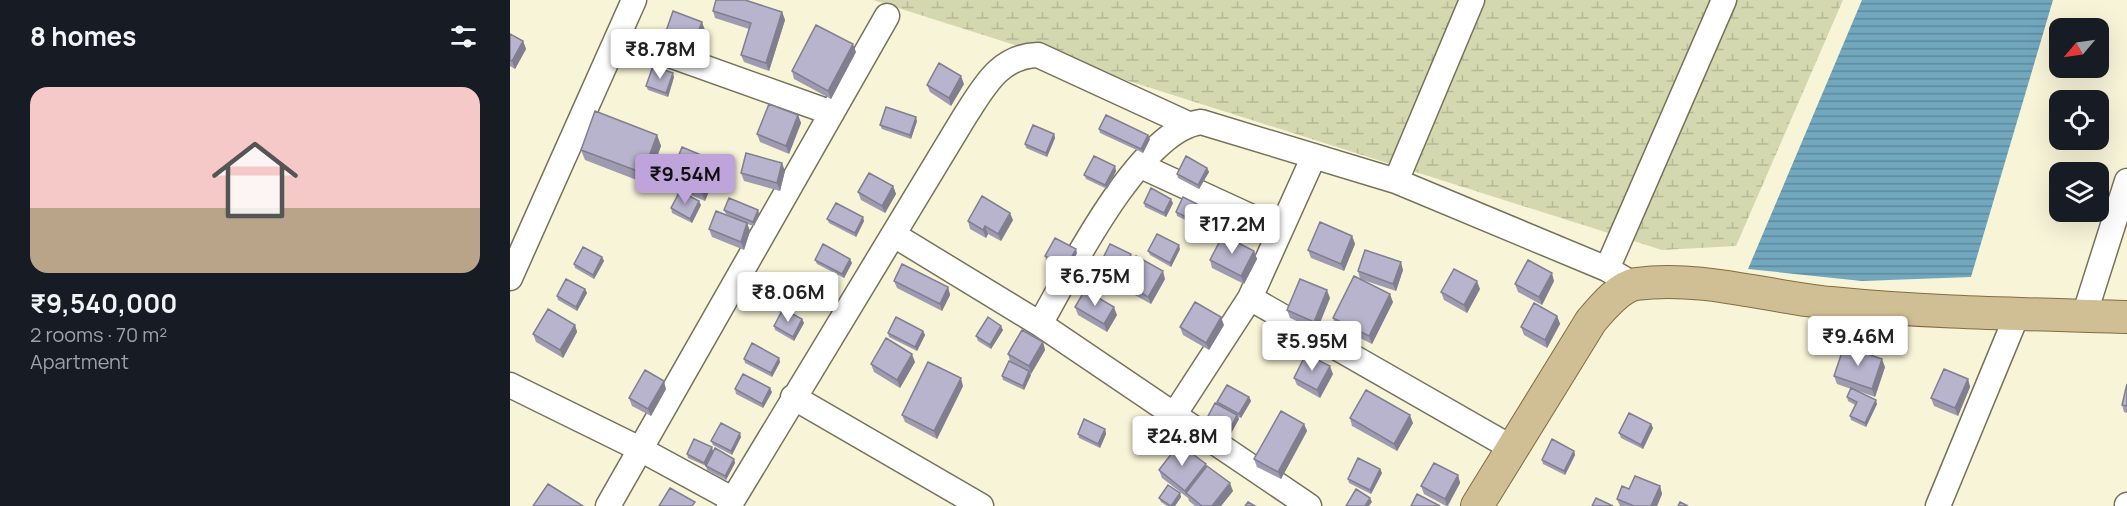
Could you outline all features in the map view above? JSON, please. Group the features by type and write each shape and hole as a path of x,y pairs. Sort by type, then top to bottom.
{"main road":[{"path":"1477,506 1591,321 1611,299 1620,277 1671,281 1830,303 2018,315 2127,317"}],"street":[{"path":"510,278 634,0"},
{"path":"1396,181 1472,0"},
{"path":"1040,324 1117,193 1169,136 1188,124 1201,122 1396,181 1620,277 1724,0"},
{"path":"608,506 887,16"},
{"path":"619,37 832,113"},
{"path":"510,385 640,448 730,503 994,73 1009,62 1024,56 1038,55 1188,124"},
{"path":"1174,415 1250,298 1314,156"},
{"path":"1141,166 1280,230"},
{"path":"2084,316 2127,181"},
{"path":"894,235 1040,324 1309,506"},
{"path":"1250,298 1512,448"},
{"path":"1938,506 2018,315"},
{"path":"793,397 981,506"}],"green space":[{"path":"873,0 1843,0 1736,246 1662,250"}],"water":[{"path":"1862,0 2053,0 1971,277 1862,281 1748,269"}],"building":[{"path":"716,0 745,0 782,12 766,63 741,55 751,23 713,11"},
{"path":"673,11 702,22 692,47 664,37"},
{"path":"816,25 853,44 828,91 792,71"},
{"path":"510,34 523,41 512,61 510,60"},
{"path":"939,63 961,76 949,98 927,85"},
{"path":"653,66 673,73 666,93 646,86"},
{"path":"769,104 798,115 786,146 757,134"},
{"path":"886,107 916,117 910,135 880,125"},
{"path":"595,111 657,135 643,173 581,150"},
{"path":"1106,115 1148,135 1141,149 1099,129"},
{"path":"1033,125 1054,134 1046,153 1025,144"},
{"path":"682,147 715,161 702,193 669,180"},
{"path":"746,153 782,163 777,183 741,173"},
{"path":"1094,156 1115,166 1105,185 1084,175"},
{"path":"1186,156 1207,168 1198,185 1177,174"},
{"path":"869,173 893,186 882,206 858,192"},
{"path":"1151,188 1171,199 1164,213 1144,203"},
{"path":"680,191 699,201 690,219 671,208"},
{"path":"982,196 1010,213 998,234 985,226 983,230 968,221"},
{"path":"1183,197 1203,207 1196,222 1176,212"},
{"path":"729,198 758,210 753,222 724,210"},
{"path":"836,203 863,217 855,233 827,219"},
{"path":"716,211 747,223 741,242 709,229"},
{"path":"1320,222 1352,236 1341,264 1308,250"},
{"path":"1157,234 1179,245 1170,263 1148,251"},
{"path":"1223,235 1254,251 1241,276 1210,260"},
{"path":"1055,238 1076,249 1066,267 1045,256"},
{"path":"823,244 850,259 842,274 815,260"},
{"path":"1110,244 1131,254 1124,268 1103,258"},
{"path":"583,247 602,257 593,275 574,264"},
{"path":"1365,250 1401,262 1393,284 1358,271"},
{"path":"1136,256 1163,271 1148,297 1121,281"},
{"path":"1528,260 1552,273 1539,297 1515,284"},
{"path":"902,264 948,287 940,304 894,281"},
{"path":"1454,269 1477,281 1464,305 1441,292"},
{"path":"1354,276 1390,294 1369,336 1333,318"},
{"path":"566,279 585,289 576,307 557,296"},
{"path":"1300,279 1327,290 1314,322 1287,310"},
{"path":"1085,290 1114,307 1104,324 1075,307"},
{"path":"1195,302 1221,317 1206,343 1180,327"},
{"path":"1534,303 1557,316 1545,340 1521,327"},
{"path":"548,309 575,325 560,350 533,334"},
{"path":"783,309 802,319 793,337 774,326"},
{"path":"896,317 923,331 915,347 888,333"},
{"path":"988,317 1001,326 990,345 976,336"},
{"path":"1022,330 1043,342 1029,366 1008,354"},
{"path":"886,338 912,354 897,380 871,364"},
{"path":"752,343 779,358 771,373 744,359"},
{"path":"1844,346 1882,359 1872,389 1834,376"},
{"path":"1306,354 1330,366 1317,390 1294,378"},
{"path":"1009,361 1029,371 1023,386 1002,376"},
{"path":"928,362 961,378 934,431 902,415"},
{"path":"1944,369 1968,379 1955,408 1931,398"},
{"path":"645,370 664,381 648,409 629,398"},
{"path":"743,374 770,388 762,404 735,389"},
{"path":"2127,384 2127,406 2122,405"},
{"path":"1227,385 1249,397 1239,414 1217,402"},
{"path":"1851,388 1876,400 1865,423 1850,416 1857,402 1847,397"},
{"path":"1366,390 1410,415 1394,444 1350,418"},
{"path":"1215,403 1237,415 1228,433 1206,420"},
{"path":"1281,411 1304,424 1278,472 1254,459"},
{"path":"1629,413 1651,424 1641,445 1619,433"},
{"path":"1084,419 1105,429 1098,444 1078,434"},
{"path":"721,423 740,433 731,451 711,441"},
{"path":"694,439 712,447 704,463 687,454"},
{"path":"1552,439 1574,451 1564,471 1542,460"},
{"path":"1179,444 1206,464 1185,491 1159,470"},
{"path":"715,448 734,459 725,476 706,466"},
{"path":"1358,458 1380,469 1370,490 1348,479"},
{"path":"1434,463 1458,475 1445,499 1421,486"},
{"path":"1207,466 1230,483 1212,506 1202,506 1186,493"},
{"path":"1635,476 1660,486 1651,506 1634,506 1617,499 1622,486 1629,489"},
{"path":"548,484 583,506 533,506"},
{"path":"1168,485 1180,493 1171,506 1159,498"},
{"path":"670,488 695,502 692,506 659,506"},
{"path":"1356,489 1370,498 1365,506 1346,506"},
{"path":"1417,494 1440,506 1411,506"},
{"path":"1596,498 1613,506 1592,506"}]}
